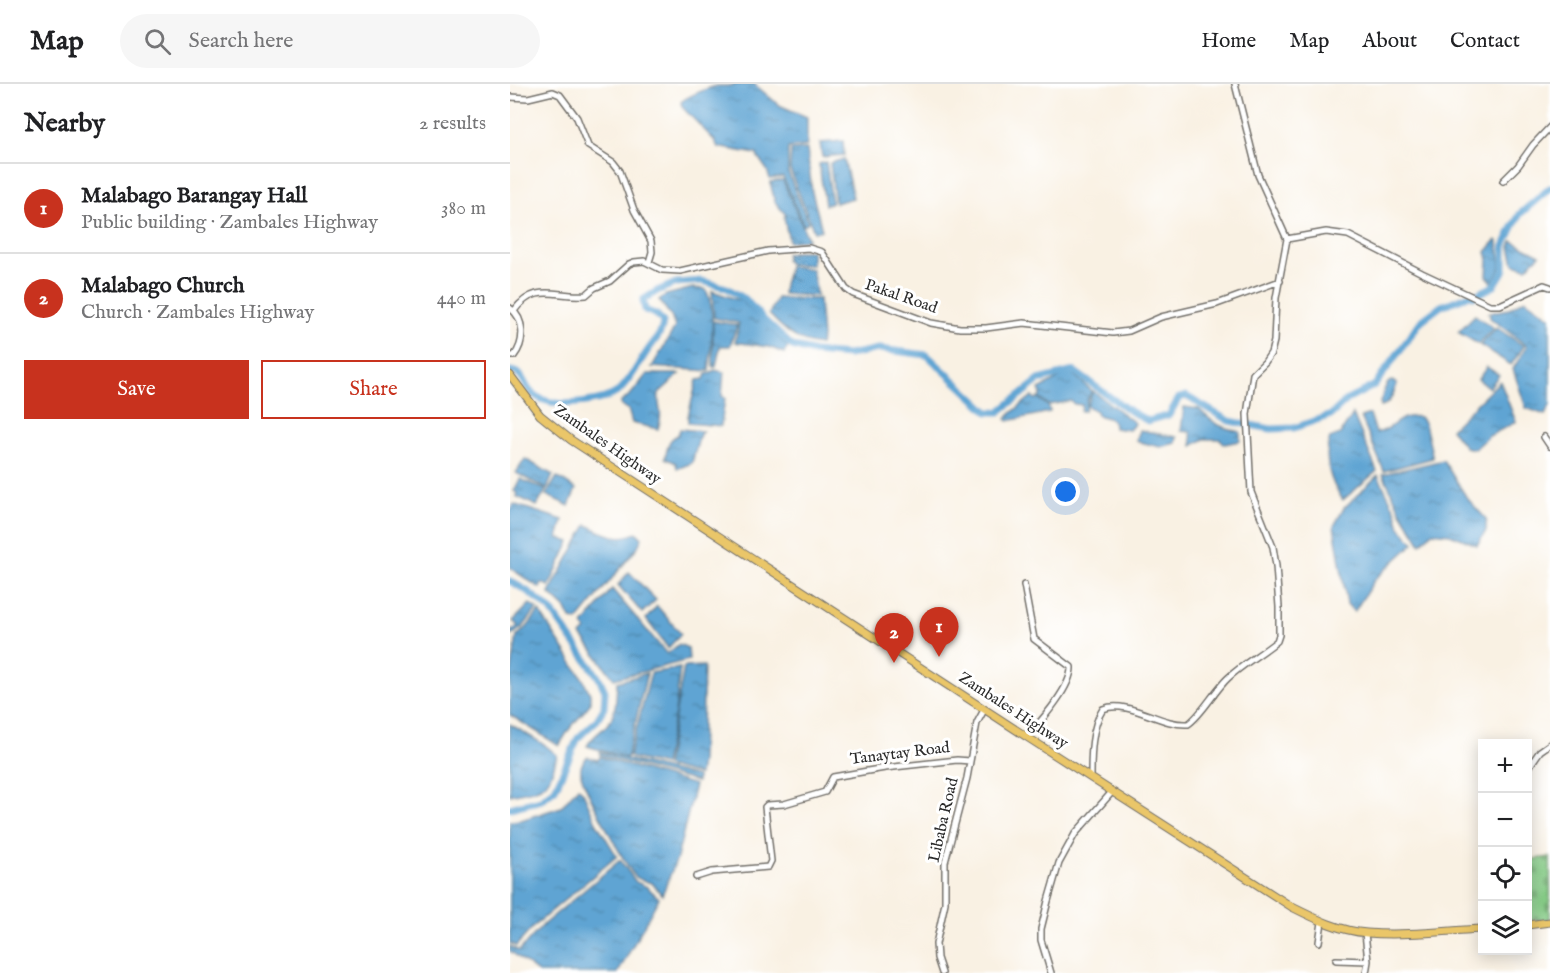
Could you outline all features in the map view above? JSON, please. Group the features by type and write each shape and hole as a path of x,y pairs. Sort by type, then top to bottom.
{"main road":[{"name":"Zambales Highway","path":"512,378 540,415 565,436 984,710 1290,906 1322,922 1365,933 1478,929"},
{"path":"1532,924 1550,922"}],"street":[{"path":"1091,777 1094,738 1098,717 1103,709 1117,707 1188,724 1197,717 1211,696 1229,677 1277,641 1279,626 1276,566 1273,547 1251,492 1247,414 1253,374 1265,362 1274,341 1276,298 1287,239 1258,175 1235,84"},
{"path":"510,96 528,98 553,92 560,95 580,124 588,146 613,162 620,171 634,210 651,241 652,252 649,262 631,263 610,281 594,288 586,295 550,292 525,298 512,310 520,319 522,337 518,352 510,356"},
{"path":"1503,181 1550,127"},
{"path":"1287,239 1326,232 1348,235 1422,273 1496,306 1544,285 1550,287"},
{"name":"Pakal Road","path":"649,262 662,270 680,272 768,251 814,248 822,252 846,289 853,294 931,323 969,328 1024,323 1113,333 1129,331 1161,317 1228,300 1280,281"},
{"path":"1544,437 1550,446"},
{"path":"1024,585 1034,639 1071,667 1065,684 1051,707 1027,737"},
{"name":"Libaba Road","path":"942,973 937,958 936,944 945,903 945,861 958,820 977,723 984,710"},
{"path":"1532,763 1540,751 1550,744"},
{"name":"Tanaytay Road","path":"696,877 768,867 771,861 765,807 825,792 832,777 885,768 957,760 970,761"},
{"path":"1051,973 1041,940 1041,929 1059,863 1075,834 1112,792"},
{"path":"1319,942 1322,922"},
{"path":"1365,933 1368,962 1366,973"},
{"path":"1336,960 1368,962"}],"green space":[{"path":"1550,857 1550,919 1532,921 1532,859"}],"water":[{"path":"754,84 779,105 807,117 807,146 788,148 788,172 808,222 804,226 783,177 770,179 756,154 718,147 682,107 681,102 705,90 715,86"},
{"path":"843,141 844,155 822,157 820,143"},
{"path":"807,149 812,192 822,230 814,232 790,170 791,150"},
{"path":"844,159 853,198 835,203 830,163"},
{"path":"826,162 832,203 825,205 819,164"},
{"path":"783,180 808,239 789,242 784,217 786,215 775,202 770,182"},
{"path":"1496,240 1501,266 1492,282 1487,276 1486,252"},
{"path":"1512,241 1540,255 1526,268 1514,264 1510,247"},
{"path":"812,251 812,265 790,264 786,260 786,254"},
{"path":"789,266 812,269 817,296 783,294"},
{"path":"693,288 705,289 711,306 709,371 652,367 675,327 671,316 659,300 666,295"},
{"path":"712,291 742,301 788,347 784,353 769,347 735,342 739,323 714,318"},
{"path":"777,298 819,299 822,337 820,345 798,339 769,314"},
{"path":"1525,299 1550,317 1550,405 1545,415 1526,408 1513,369 1527,346 1490,318 1490,314 1487,313 1509,309"},
{"path":"1475,315 1494,328 1478,344 1458,332"},
{"path":"713,321 737,325 730,346 720,346 716,367 713,367"},
{"path":"1497,328 1524,346 1511,365 1480,345"},
{"path":"1487,367 1499,375 1489,388 1478,379"},
{"path":"714,370 724,372 722,396 725,398 721,426 688,423 697,380 704,379 706,374"},
{"path":"647,374 680,374 659,393 658,429 632,423 628,409 621,406 621,402 632,393"},
{"path":"1073,374 1092,391 1085,411 1081,411 1082,405 1071,401 1049,405 1039,398 1041,394 1039,389 1065,375"},
{"path":"1392,381 1397,384 1393,395 1381,407 1380,402 1387,384"},
{"path":"1500,381 1516,422 1489,436 1475,449 1465,447 1451,429"},
{"path":"1093,391 1135,423 1129,430 1114,428 1111,420 1097,415 1096,411 1087,406"},
{"path":"1032,396 1049,407 1050,412 1008,421 1006,419 1009,415"},
{"path":"1184,407 1199,409 1218,424 1240,432 1240,441 1225,444 1220,439 1204,439 1192,446 1191,432 1181,431"},
{"path":"1353,414 1377,471 1343,500 1334,486 1327,454 1330,438 1340,434"},
{"path":"1370,414 1376,433 1388,429 1406,417 1420,417 1425,424 1433,458 1384,471 1361,417"},
{"path":"680,429 703,431 700,434 692,463 677,469 676,463 665,458 670,442 678,435"},
{"path":"1140,430 1177,437 1176,443 1160,447 1136,441"},
{"path":"525,459 553,475 547,489 516,473"},
{"path":"1443,460 1467,498 1486,519 1486,531 1477,545 1450,534 1432,532 1421,544 1401,512 1383,474"},
{"path":"1378,475 1396,512 1400,527 1414,543 1375,579 1354,612 1347,604 1334,526 1344,508"},
{"path":"557,477 576,489 569,506 546,495"},
{"path":"520,479 546,490 537,506 516,496 517,493 514,491"},
{"path":"513,504 563,520 558,538 570,542 549,586 542,583 540,588 510,568 510,511"},
{"path":"587,525 605,533 624,537 636,532 642,538 637,548 577,621 571,619 566,609 549,593"},
{"path":"629,572 656,600 642,613 618,585"},
{"path":"612,589 667,654 679,644 688,648 689,660 614,679 581,635 586,630 583,625"},
{"path":"530,604 537,609 523,627 510,636 510,632 518,626 513,621"},
{"path":"657,606 681,634 668,648 646,619"},
{"path":"539,611 583,679 590,694 590,704 559,746 510,715 510,681 517,636"},
{"path":"704,666 699,775 666,766 684,667"},
{"path":"680,668 675,713 664,765 629,757 651,673"},
{"path":"647,673 627,758 587,746 612,717 616,702 617,682"},
{"path":"510,724 557,755 551,775 543,786 510,795"},
{"path":"600,752 697,777 697,782 600,755"},
{"path":"587,757 598,760 600,757 695,785 677,858 662,895 652,883 635,876 614,843 581,774 582,765"},
{"path":"578,787 583,792 596,822 617,856 535,925 516,946 510,943 510,821 521,820 561,807"},
{"path":"620,860 636,882 647,887 659,898 618,973 539,973 510,951 510,946 519,951 545,923"}],"waterway":[{"path":"510,371 521,376 534,395 554,403 584,402 612,395 627,382 661,330 663,322 657,315 645,310 643,300 676,283 702,281 727,288 745,299 792,346 814,352 848,355 879,349 927,355 988,412 999,412 1039,380 1074,371 1127,409 1148,421 1169,415 1179,398 1186,396 1229,421 1271,429 1294,428 1331,415 1347,400 1375,385 1421,321 1441,306 1470,295 1474,296 1494,286 1504,270 1504,246 1520,214 1550,188"},
{"path":"510,581 550,609 599,678 605,691 604,708 596,721 578,738 555,789 541,800 510,808"}],"place":[{"name":"Malabago Barangay Hall","path":"939,657"},
{"name":"Malabago Church","path":"894,663"}]}
